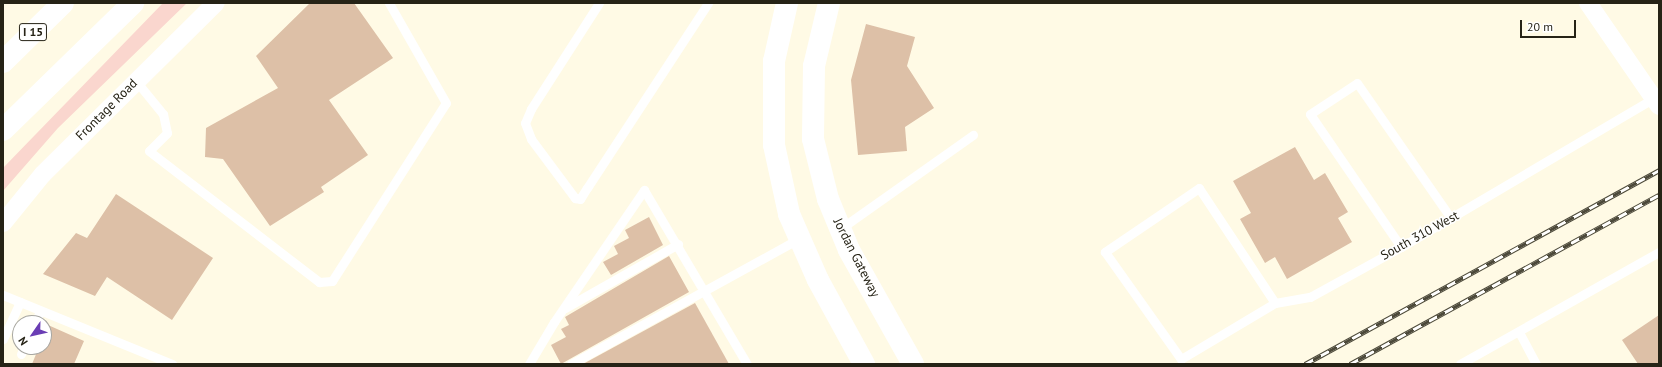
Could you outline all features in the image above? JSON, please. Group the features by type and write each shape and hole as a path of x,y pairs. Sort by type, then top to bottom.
{"main road":[{"name":"I 15","path":"3,62 64,3"},
{"path":"3,130 133,3"},
{"path":"787,3 774,62 774,145 789,214 818,280 864,364"},
{"name":"Jordan Gateway","path":"829,3 814,66 813,139 828,199 840,228 913,364"}],"street":[{"name":"Frontage Road","path":"3,223 43,174 216,3"},
{"path":"1588,3 1657,100"}],"lane":[{"path":"136,81 163,114 167,133 149,151 319,282 332,281 446,103 389,3"},
{"path":"599,3 531,109 525,124 531,139 575,198 580,199 708,3"},
{"path":"1401,247 1310,114 1357,83 1452,218"},
{"name":"South 310 West","path":"1275,304 1199,188 1105,252 1181,359 1275,304 1310,297 1401,247 1657,100"},
{"path":"840,228 973,135"},
{"path":"529,364 562,310 644,190 706,291 747,364"},
{"path":"571,364 800,238"},
{"path":"562,310 678,244"},
{"path":"1460,364 1659,252"},
{"path":"3,295 172,364"},
{"path":"3,339 20,302"},
{"path":"38,315 40,310"},
{"path":"1519,332 1536,364"}],"shaded area":[{"path":"163,3 187,3 58,128 3,191 3,168"}],"building":[{"path":"310,3 354,3 393,58 329,100 368,155 321,187 324,192 270,226 223,159 205,157 206,128 278,88 256,56"},
{"path":"866,24 915,37 907,66 934,108 905,127 907,151 858,155 851,80"},
{"path":"1295,147 1314,180 1325,173 1348,212 1338,218 1352,242 1287,279 1275,257 1265,263 1240,219 1251,213 1233,181"},
{"path":"116,194 213,258 172,320 107,277 95,296 43,274 76,233 87,238"},
{"path":"649,217 663,245 611,275 603,262 618,254 614,246 629,238 625,230"},
{"path":"669,256 689,292 561,364 551,345 566,337 561,329 569,325 565,317"},
{"path":"695,303 729,364 583,364"},
{"path":"1659,315 1659,364 1638,364 1622,340"},
{"path":"52,327 84,341 74,364 32,364 36,355 52,355"}],"railway":[{"path":"1305,364 1659,170"},
{"path":"1350,364 1659,195"}]}
